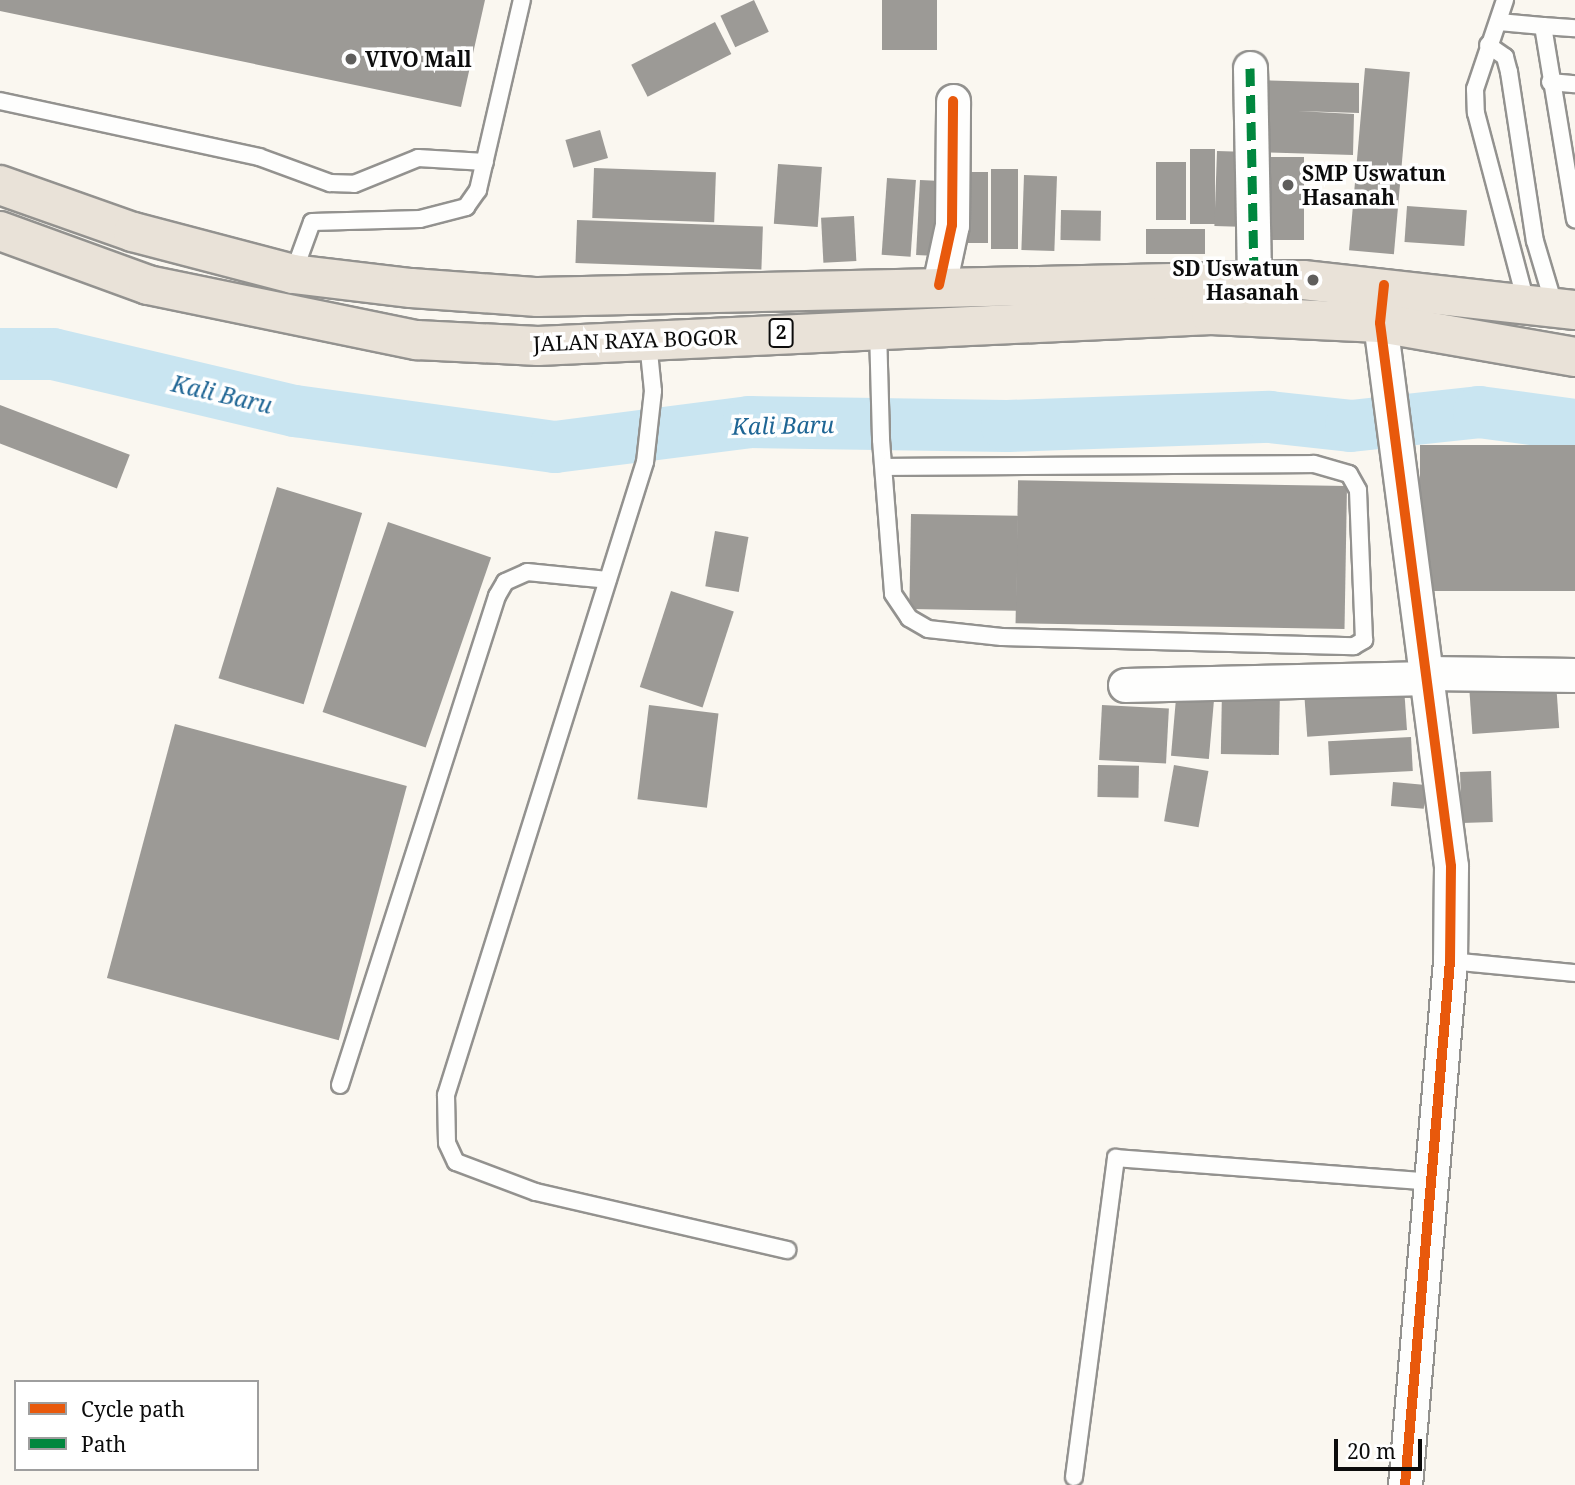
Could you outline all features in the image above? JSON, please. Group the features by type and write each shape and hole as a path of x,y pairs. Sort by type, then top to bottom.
{"highway":[{"name":"JALAN RAYA BOGOR","path":"0,186 133,232 293,274 538,297 939,285 1254,280 1384,285 1552,307"},
{"name":"JALAN RAYA BOGOR","path":"0,231 148,285 286,318 417,340 538,346 648,342 878,327 1211,315 1380,323 1575,357"}],"street":[{"path":"1250,68 1254,280"},
{"path":"939,285 952,226 953,101"},
{"path":"1384,285 1380,323 1429,676 1451,866 1450,961 1405,1485"},
{"path":"1125,685 1429,676 1575,676"}],"lane":[{"path":"293,274 312,222 371,224 456,213 478,190 522,0"},
{"path":"1505,0 1475,89 1476,113 1552,307"},
{"path":"1499,22 1575,28"},
{"path":"1543,26 1550,82 1567,138 1575,219"},
{"path":"1488,44 1505,57 1535,242 1552,307"},
{"path":"1550,82 1575,84"},
{"path":"0,101 259,157 330,183 354,184 418,158 485,162"},
{"path":"878,327 881,440 893,594 909,618 928,629 1259,644 1354,646 1364,640 1358,490 1349,474 1313,464 885,467"},
{"path":"648,342 653,391 645,462 446,1095 447,1143 456,1162 536,1192 787,1250"},
{"path":"340,1085 497,596 505,582 527,572 608,580"},
{"path":"1450,961 1575,973"},
{"path":"1074,1477 1116,1158 1433,1182"}],"building":[{"name":"VIVO Mall","path":"0,0 485,0 461,107 0,11"},
{"path":"754,0 769,32 735,47 720,16"},
{"path":"882,0 937,0 937,50 882,50"},
{"path":"715,22 731,54 648,97 631,65"},
{"path":"1365,68 1410,72 1394,254 1349,250"},
{"path":"1255,80 1359,83 1359,113 1298,111 1354,114 1353,155 1256,152"},
{"path":"600,130 608,158 573,168 565,140"},
{"path":"1190,149 1215,149 1215,224 1190,224"},
{"path":"1217,151 1249,152 1246,227 1214,226"},
{"path":"1256,157 1304,157 1304,240 1256,240"},
{"path":"1156,162 1186,162 1186,220 1156,220"},
{"path":"778,164 822,167 818,227 774,224"},
{"path":"594,168 716,172 714,222 592,218"},
{"path":"991,169 1018,169 1018,249 991,249"},
{"path":"955,172 988,172 988,243 955,243"},
{"path":"1024,175 1057,176 1054,251 1021,250"},
{"path":"887,178 916,180 911,257 882,255"},
{"path":"920,180 941,181 937,256 916,255"},
{"path":"1407,206 1467,210 1464,246 1404,242"},
{"path":"1061,210 1101,211 1100,241 1060,240"},
{"path":"854,216 856,261 823,263 821,218"},
{"path":"577,220 763,226 761,269 575,263"},
{"path":"1146,229 1205,229 1205,254 1146,254"},
{"path":"0,405 130,455 117,488 0,444"},
{"path":"1420,445 1575,445 1575,591 1420,591"},
{"path":"1018,480 1347,486 1345,629 1016,623"},
{"path":"277,487 362,513 304,704 219,678"},
{"path":"911,514 1018,516 1016,611 909,609"},
{"path":"388,522 491,557 426,748 323,712"},
{"path":"715,531 748,537 739,592 705,586"},
{"path":"671,591 734,611 703,707 640,687"},
{"path":"1556,682 1559,728 1472,734 1469,688"},
{"path":"1177,687 1215,690 1209,759 1171,756"},
{"path":"1404,687 1407,730 1307,737 1304,694"},
{"path":"1222,688 1280,689 1279,755 1221,754"},
{"path":"649,705 718,714 707,808 637,799"},
{"path":"1102,705 1169,709 1166,763 1099,760"},
{"path":"175,724 407,786 339,1040 107,978"},
{"path":"1411,737 1413,771 1330,775 1328,741"},
{"path":"1098,765 1139,766 1138,798 1097,797"},
{"path":"1174,765 1208,771 1199,827 1164,821"},
{"path":"1491,771 1493,822 1462,823 1460,772"},
{"path":"1393,782 1426,785 1424,809 1391,806"}],"waterway":[{"name":"Kali Baru","path":"0,354 53,354 295,411 555,447 749,422 1007,426 1270,417 1351,426 1479,412 1575,425"}],"marked path":[{"path":"1250,68 1254,280"}],"cycle path":[{"path":"939,285 952,225 953,101"},
{"path":"1384,285 1380,323 1451,866 1450,961 1405,1485"}],"place":[{"name":"VIVO Mall","path":"351,59"},
{"name":"SMP Uswatun Hasanah","path":"1288,185"},
{"name":"SD Uswatun Hasanah","path":"1313,280"}]}
